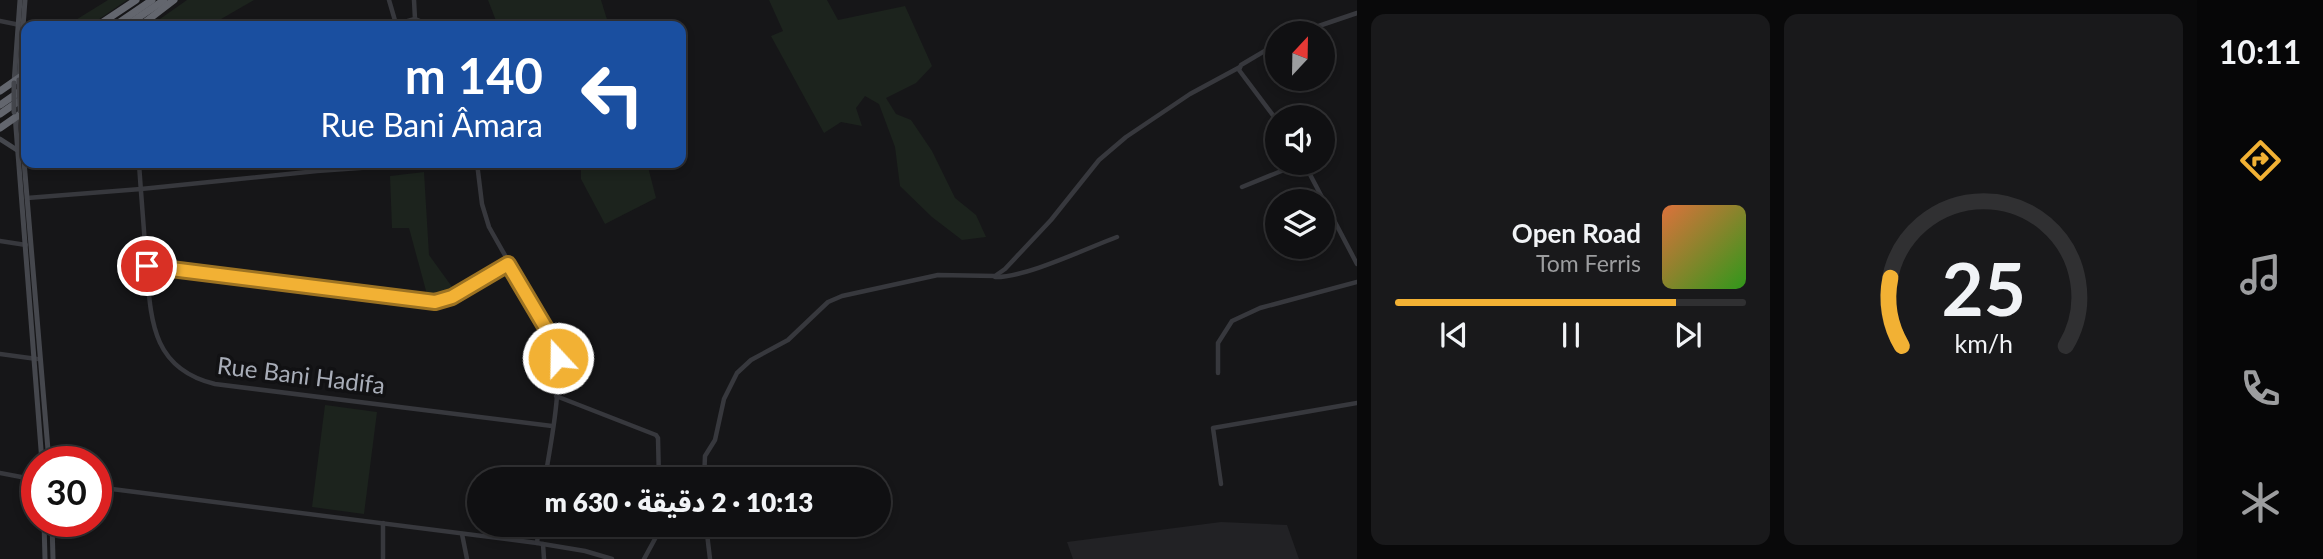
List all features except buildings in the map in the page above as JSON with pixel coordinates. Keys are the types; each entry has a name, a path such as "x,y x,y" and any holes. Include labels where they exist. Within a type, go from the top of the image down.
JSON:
{"highway":[{"path":"104,21 136,0"},
{"path":"121,21 152,0"},
{"path":"133,21 163,0"},
{"path":"146,21 174,0"},
{"path":"0,91 19,79"},
{"path":"0,105 21,90"},
{"path":"0,114 21,99"},
{"path":"0,128 19,113"}],"street":[{"path":"21,156 20,25 24,0"},
{"path":"24,0 24,21"},
{"path":"390,0 395,21"},
{"path":"414,0 415,19"},
{"path":"1333,21 1357,13"},
{"path":"0,21 20,25"},
{"path":"407,21 420,21"},
{"path":"995,276 1004,270 1051,220 1099,160 1126,137 1190,94 1265,51"},
{"path":"1240,67 1243,78 1265,106"},
{"path":"19,113 17,150 23,198"},
{"path":"0,139 17,150"},
{"path":"22,168 41,446"},
{"name":"Rue Bani Hadifa","path":"139,168 151,318 160,344 177,366 199,380 552,426"},
{"path":"23,198 349,168"},
{"path":"478,168 484,216 556,350 556,396 547,467"},
{"path":"1242,187 1272,175"},
{"path":"1309,175 1357,264"},
{"path":"705,467 705,456 715,440 724,399 737,373 751,360 788,340 828,303 852,293 938,275 1006,276 1047,264 1117,237"},
{"path":"0,241 27,245"},
{"path":"147,266 435,302 452,297 508,264"},
{"path":"1218,373 1218,343 1231,321 1260,308 1357,282"},
{"path":"0,354 36,359"},
{"path":"36,359 47,446"},
{"path":"556,396 656,435 659,467"},
{"path":"1221,484 1213,428 1357,403"},
{"path":"0,473 21,477"},
{"path":"112,489 540,544 585,551 612,559"},
{"path":"383,523 383,559"},
{"path":"462,534 467,559"},
{"path":"44,537 45,559"},
{"path":"52,537 52,559"},
{"path":"540,537 544,559"},
{"path":"644,559 656,537"},
{"path":"707,537 710,559"}],"shaded area":[{"path":"108,0 127,0 96,21 74,21"},
{"path":"187,0 254,0 218,21 157,21"},
{"path":"488,0 601,0 607,21 496,21"},
{"path":"769,0 827,0 838,20 905,6 932,66 916,83 886,98 896,114 911,120 932,151 955,198 976,215 986,237 962,240 932,217 900,186 895,147 879,104 865,96 856,108 862,126 841,122 824,133 771,36 783,31"},
{"path":"581,168 648,168 656,198 605,224 581,179"},
{"path":"424,172 429,255 455,291 428,298 409,228 392,228 390,176"},
{"path":"325,405 377,412 364,514 312,507"},
{"path":"1221,522 1287,525 1299,559 1073,559 1067,542"}],"route":[{"path":"147,266 435,302 452,297 508,264 550,335 558,358"}]}
